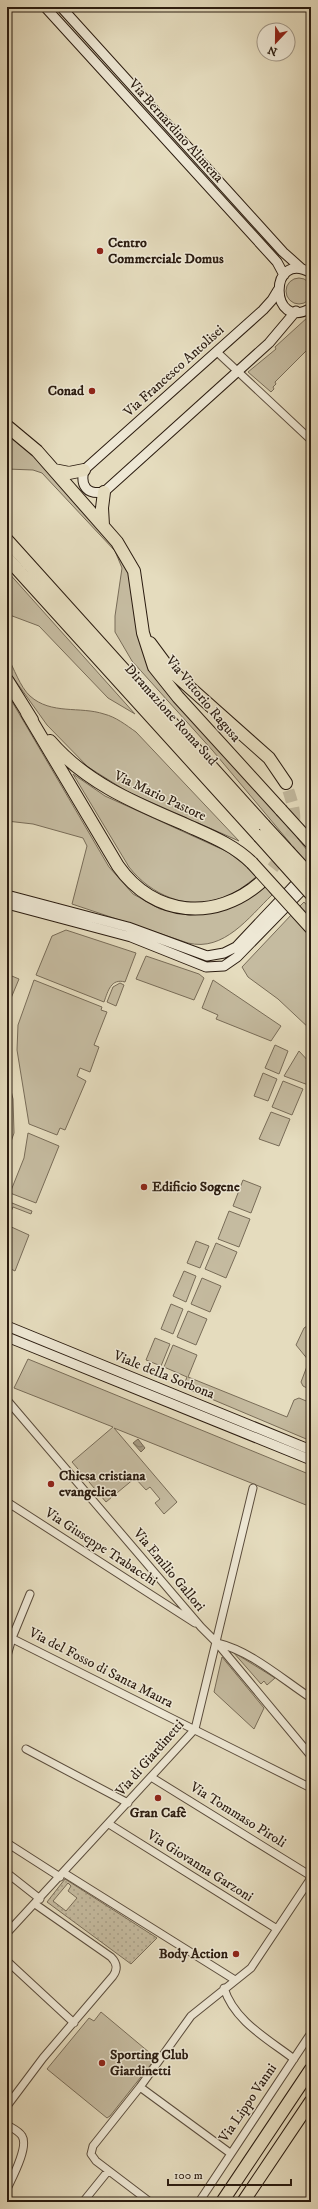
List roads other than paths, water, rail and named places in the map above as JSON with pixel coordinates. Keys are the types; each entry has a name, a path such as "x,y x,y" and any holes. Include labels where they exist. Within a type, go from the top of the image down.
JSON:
{"highway":[{"name":"Via Vittorio Ragusa","path":"7,426 32,446 103,525 126,555 134,571 143,633 150,659 162,678 311,842"},
{"path":"54,470 69,473 84,470"},
{"path":"103,525 102,508 104,492"},
{"name":"Diramazione Roma Sud","path":"7,540 261,830 311,894"},
{"name":"Diramazione Roma Sud","path":"7,558 261,830 311,876"},
{"path":"143,633 170,670 269,758 286,784"},
{"name":"Via Mario Pastore","path":"7,680 27,713 62,754 91,778 134,803 226,843 252,863 311,928"},
{"path":"27,713 118,866 144,893 159,901 180,908 208,908 240,898 261,882"},
{"path":"222,2202 311,2069"},
{"path":"243,2202 311,2102"}],"street":[{"name":"Via Bernardino Alimena","path":"45,7 277,262 284,275"},
{"name":"Via Bernardino Alimena","path":"61,7 283,252 302,270"},
{"path":"284,275 291,271 302,270 311,273"},
{"name":"Via Francesco Antolisei","path":"84,470 271,302 284,275"},
{"path":"278,290 283,304 296,311 310,309"},
{"path":"84,470 83,482 85,489 91,493 104,492 272,339 296,311"},
{"path":"217,352 311,440"},
{"path":"7,895 121,925 197,953 213,956 227,952 236,947 311,868"},
{"path":"7,904 131,937 202,966 216,967 228,964 237,957 311,881"},
{"name":"Viale della Sorbona","path":"7,1326 311,1450"},
{"name":"Viale della Sorbona","path":"7,1337 311,1460"},
{"name":"Via Emilio Gallori","path":"7,1400 201,1627 217,1643 311,1756"},
{"name":"Via di Giardinetti","path":"7,1933 109,1824 194,1729 217,1643 253,1488"},
{"name":"Via Giuseppe Trabacchi","path":"7,1502 201,1627"},
{"path":"7,1656 9,1637 30,1594"},
{"name":"Via del Fosso di Santa Maura","path":"9,1637 311,1788"},
{"path":"217,1643 229,1646 250,1657 311,1698"},
{"path":"26,1749 128,1803"},
{"name":"Via Tommaso Piroli","path":"151,1777 311,1877"},
{"name":"Via Giovanna Garzoni","path":"109,1824 277,1929"},
{"path":"7,1843 235,1980"},
{"path":"7,1873 37,1901 111,1957 116,1966 113,1976 40,2062 7,2106"},
{"path":"150,2202 93,2158 92,2148 140,2087 191,2016 224,1988 251,1968 311,1877"},
{"path":"7,1961 74,2023"},
{"name":"Via Lippo Vanni","path":"224,1988 228,2000 237,2014 294,2060"},
{"name":"Via Lippo Vanni","path":"199,2202 226,2162 230,2153 311,2033"},
{"path":"140,2087 230,2153"},
{"path":"7,2125 21,2134 24,2142 21,2156 7,2189"},
{"path":"83,2202 108,2171"}],"water":[{"path":"138,1439 145,1448 141,1452 133,1443"}],"tunnel":[{"path":"261,882 285,850 292,832 294,813 286,783"}],"place":[{"name":"Centro Commerciale Domus","path":"100,251"},
{"name":"Conad","path":"92,391"},
{"name":"Edificio Sogene","path":"144,1187"},
{"name":"Chiesa cristiana evangelica","path":"51,1484"},
{"name":"Gran Cafè","path":"158,1798"},
{"name":"Body Action","path":"236,1954"},
{"name":"Sporting Club Giardinetti","path":"102,2063"}]}
